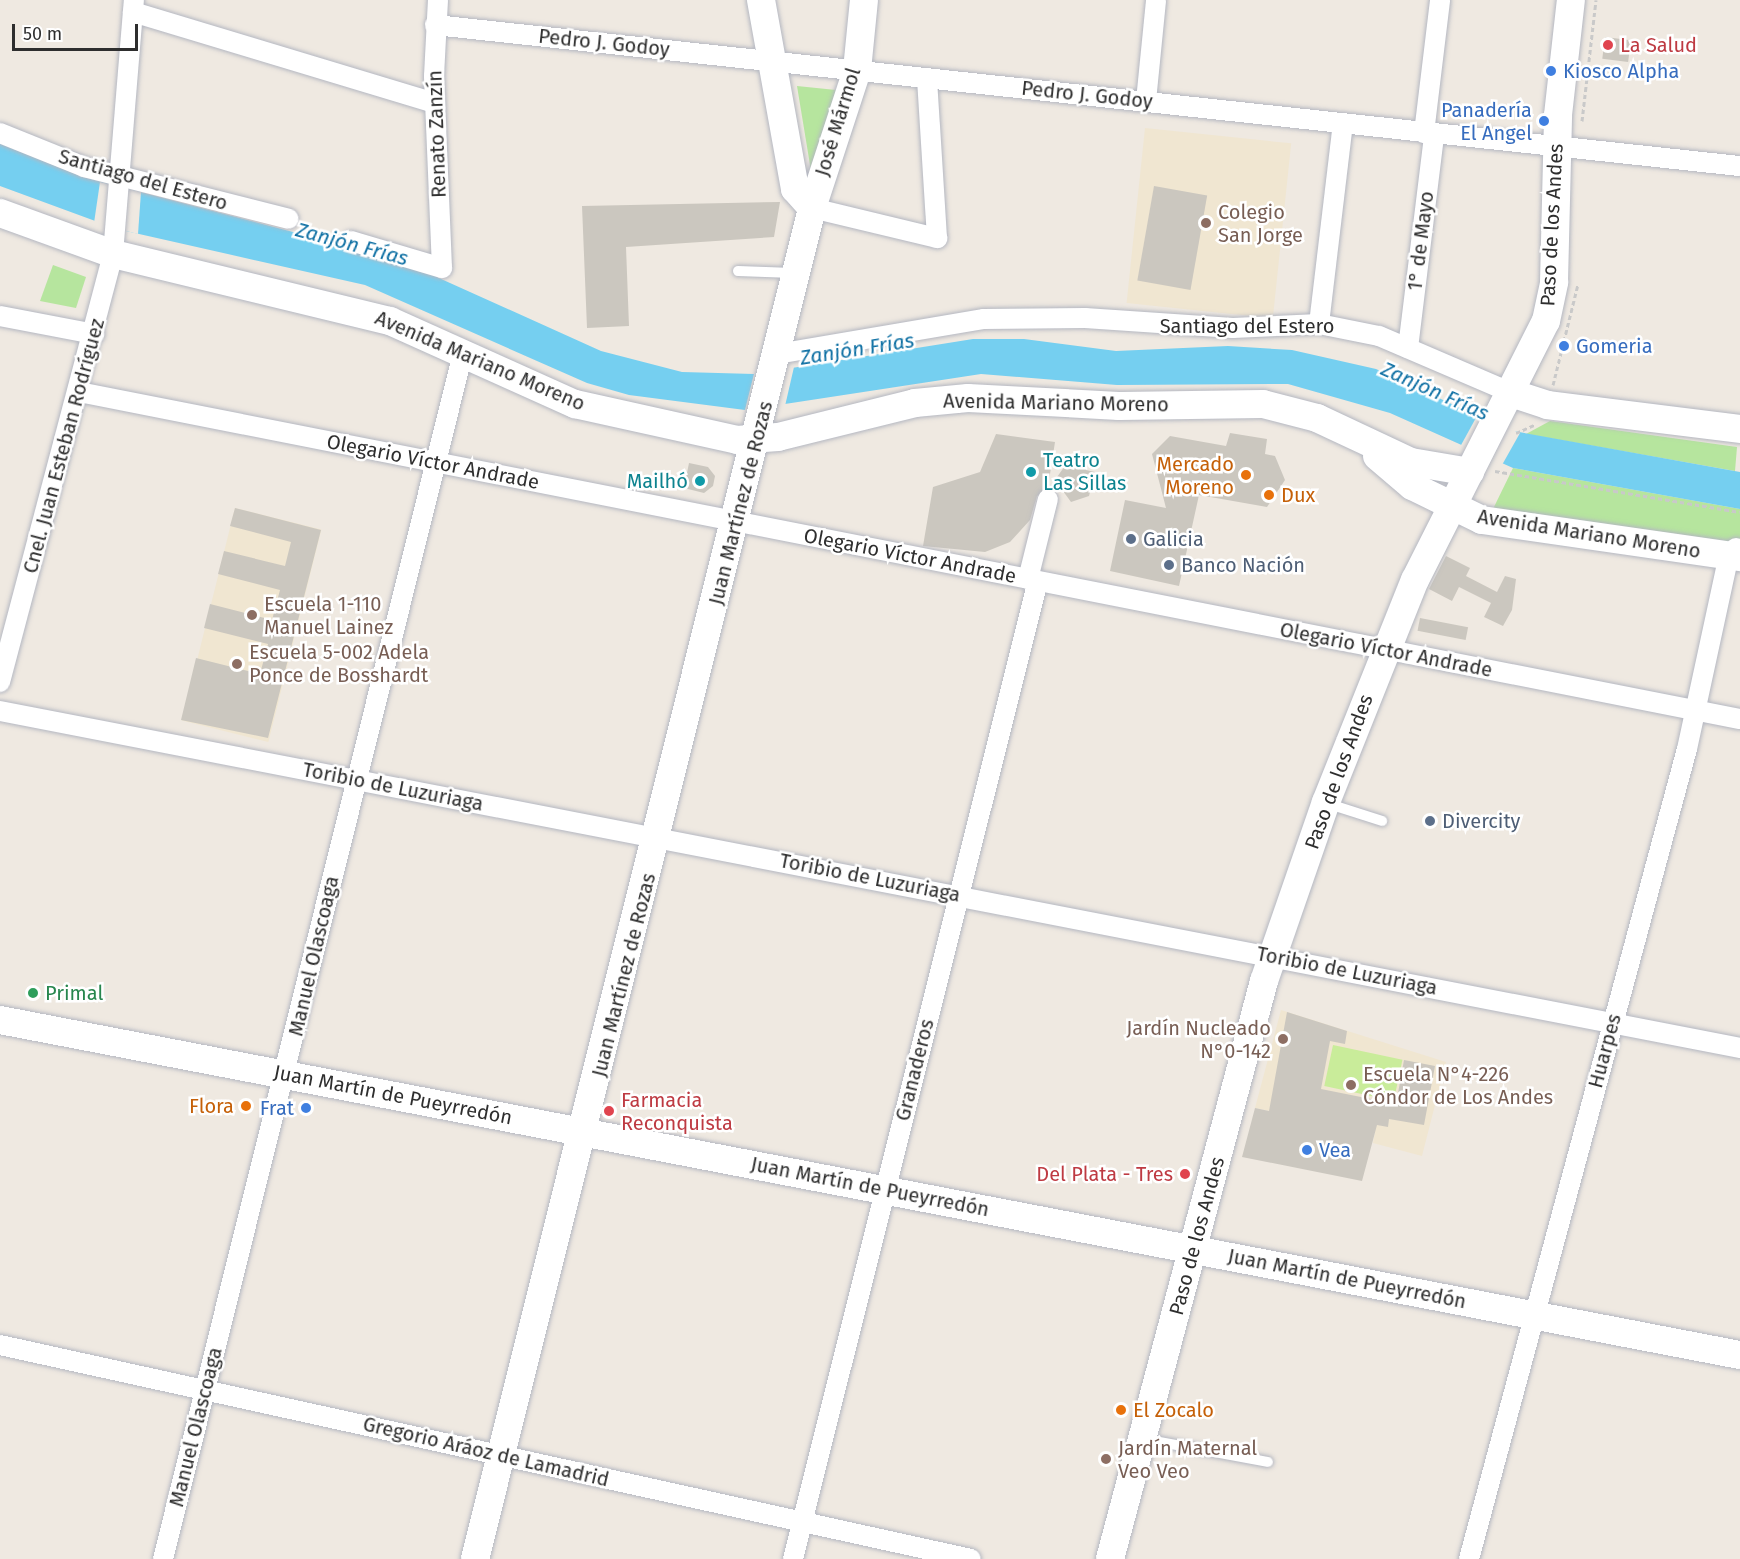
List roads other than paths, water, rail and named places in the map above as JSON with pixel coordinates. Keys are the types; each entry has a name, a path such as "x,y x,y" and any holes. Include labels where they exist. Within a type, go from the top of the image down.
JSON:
{"street":[{"name":"Renato Zanzín","path":"351,241 442,268 435,104 435,25 438,0"},
{"path":"761,0 795,189 812,208 937,238 927,78"},
{"name":"José Mármol","path":"796,273 812,208 857,70 864,0"},
{"path":"1146,101 1156,0"},
{"name":"1° de Mayo","path":"1408,348 1440,0"},
{"name":"Paso de los Andes","path":"1110,1559 1272,957 1326,802 1385,649 1428,552 1450,508 1481,466 1496,426 1514,394 1551,306 1556,147 1571,0"},
{"path":"133,6 435,104"},
{"name":"Cnel. Juan Esteban Rodríguez","path":"0,682 5,646 79,392 115,242 122,183 133,6"},
{"name":"Pedro J. Godoy","path":"435,25 1740,166"},
{"path":"1319,324 1343,124"},
{"name":"Santiago del Estero","path":"0,133 122,183 289,219"},
{"name":"Avenida Mariano Moreno","path":"0,213 115,242 364,313 463,352 584,406 754,440 878,410 968,398 1119,406 1263,404 1303,412 1411,462 1481,466"},
{"name":"Juan Martínez de Rozas","path":"476,1559 658,838 796,273"},
{"path":"0,315 94,333"},
{"name":"Santiago del Estero","path":"771,381 984,319 1085,318 1223,328 1319,324 1350,328 1408,348 1514,394 1547,405 1740,429"},
{"name":"Manuel Olascoaga","path":"163,1559 286,1074 355,779 437,463 463,352"},
{"name":"Olegario Víctor Andrade","path":"79,392 1740,719"},
{"name":"Avenida Mariano Moreno","path":"1355,438 1412,486 1450,508 1488,521 1736,552"},
{"path":"1412,486 1426,513 1428,552"},
{"name":"Granaderos","path":"793,1559 959,896 1033,580 1048,499"},
{"name":"Huarpes","path":"1468,1559 1696,710 1736,552"},
{"name":"Toribio de Luzuriaga","path":"0,711 1740,1048"},
{"name":"Juan Martín de Pueyrredón","path":"0,1020 1740,1355"},
{"name":"Gregorio Aráoz de Lamadrid","path":"0,1345 501,1455 801,1524 972,1559"}],"lane":[{"path":"738,271 796,273"},
{"path":"1326,802 1382,821"},
{"path":"1142,1439 1268,1462"}],"water":[{"path":"0,143 83,177 354,248 430,274 601,351 682,372 754,374 973,339 1024,339 1116,351 1228,346 1292,350 1376,369 1508,430 1740,472 1740,509 1513,468 1390,413 1288,384 1117,385 981,374 745,410 629,395 587,383 365,285 117,229 0,186"}],"place":[{"name":"La Salud","path":"1608,45"},
{"name":"Kiosco Alpha","path":"1551,71"},
{"name":"Panadería El Angel","path":"1544,121"},
{"name":"Colegio San Jorge","path":"1206,223"},
{"name":"Gomeria","path":"1564,346"},
{"name":"Teatro Las Sillas","path":"1031,472"},
{"name":"Mercado Moreno","path":"1246,475"},
{"name":"Mailhó","path":"700,481"},
{"name":"Dux","path":"1269,495"},
{"name":"Galicia","path":"1131,539"},
{"name":"Banco Nación","path":"1169,565"},
{"name":"Escuela 1-110 Manuel Lainez","path":"252,615"},
{"name":"Escuela 5-002 Adela Ponce de Bosshardt","path":"237,664"},
{"name":"Divercity","path":"1430,821"},
{"name":"Primal","path":"33,993"},
{"name":"Jardín Nucleado N°0-142","path":"1283,1039"},
{"name":"Escuela N°4-226 Cóndor de Los Andes","path":"1351,1085"},
{"name":"Flora","path":"246,1106"},
{"name":"Frat","path":"306,1108"},
{"name":"Farmacia Reconquista","path":"609,1111"},
{"name":"Vea","path":"1307,1150"},
{"name":"Del Plata - Tres","path":"1185,1174"},
{"name":"El Zocalo","path":"1121,1410"},
{"name":"Jardín Maternal Veo Veo","path":"1106,1459"}],"water label":[{"name":"Zanjón Frías","path":"352,244"},
{"name":"Zanjón Frías","path":"857,349"},
{"name":"Zanjón Frías","path":"1435,391"}]}
